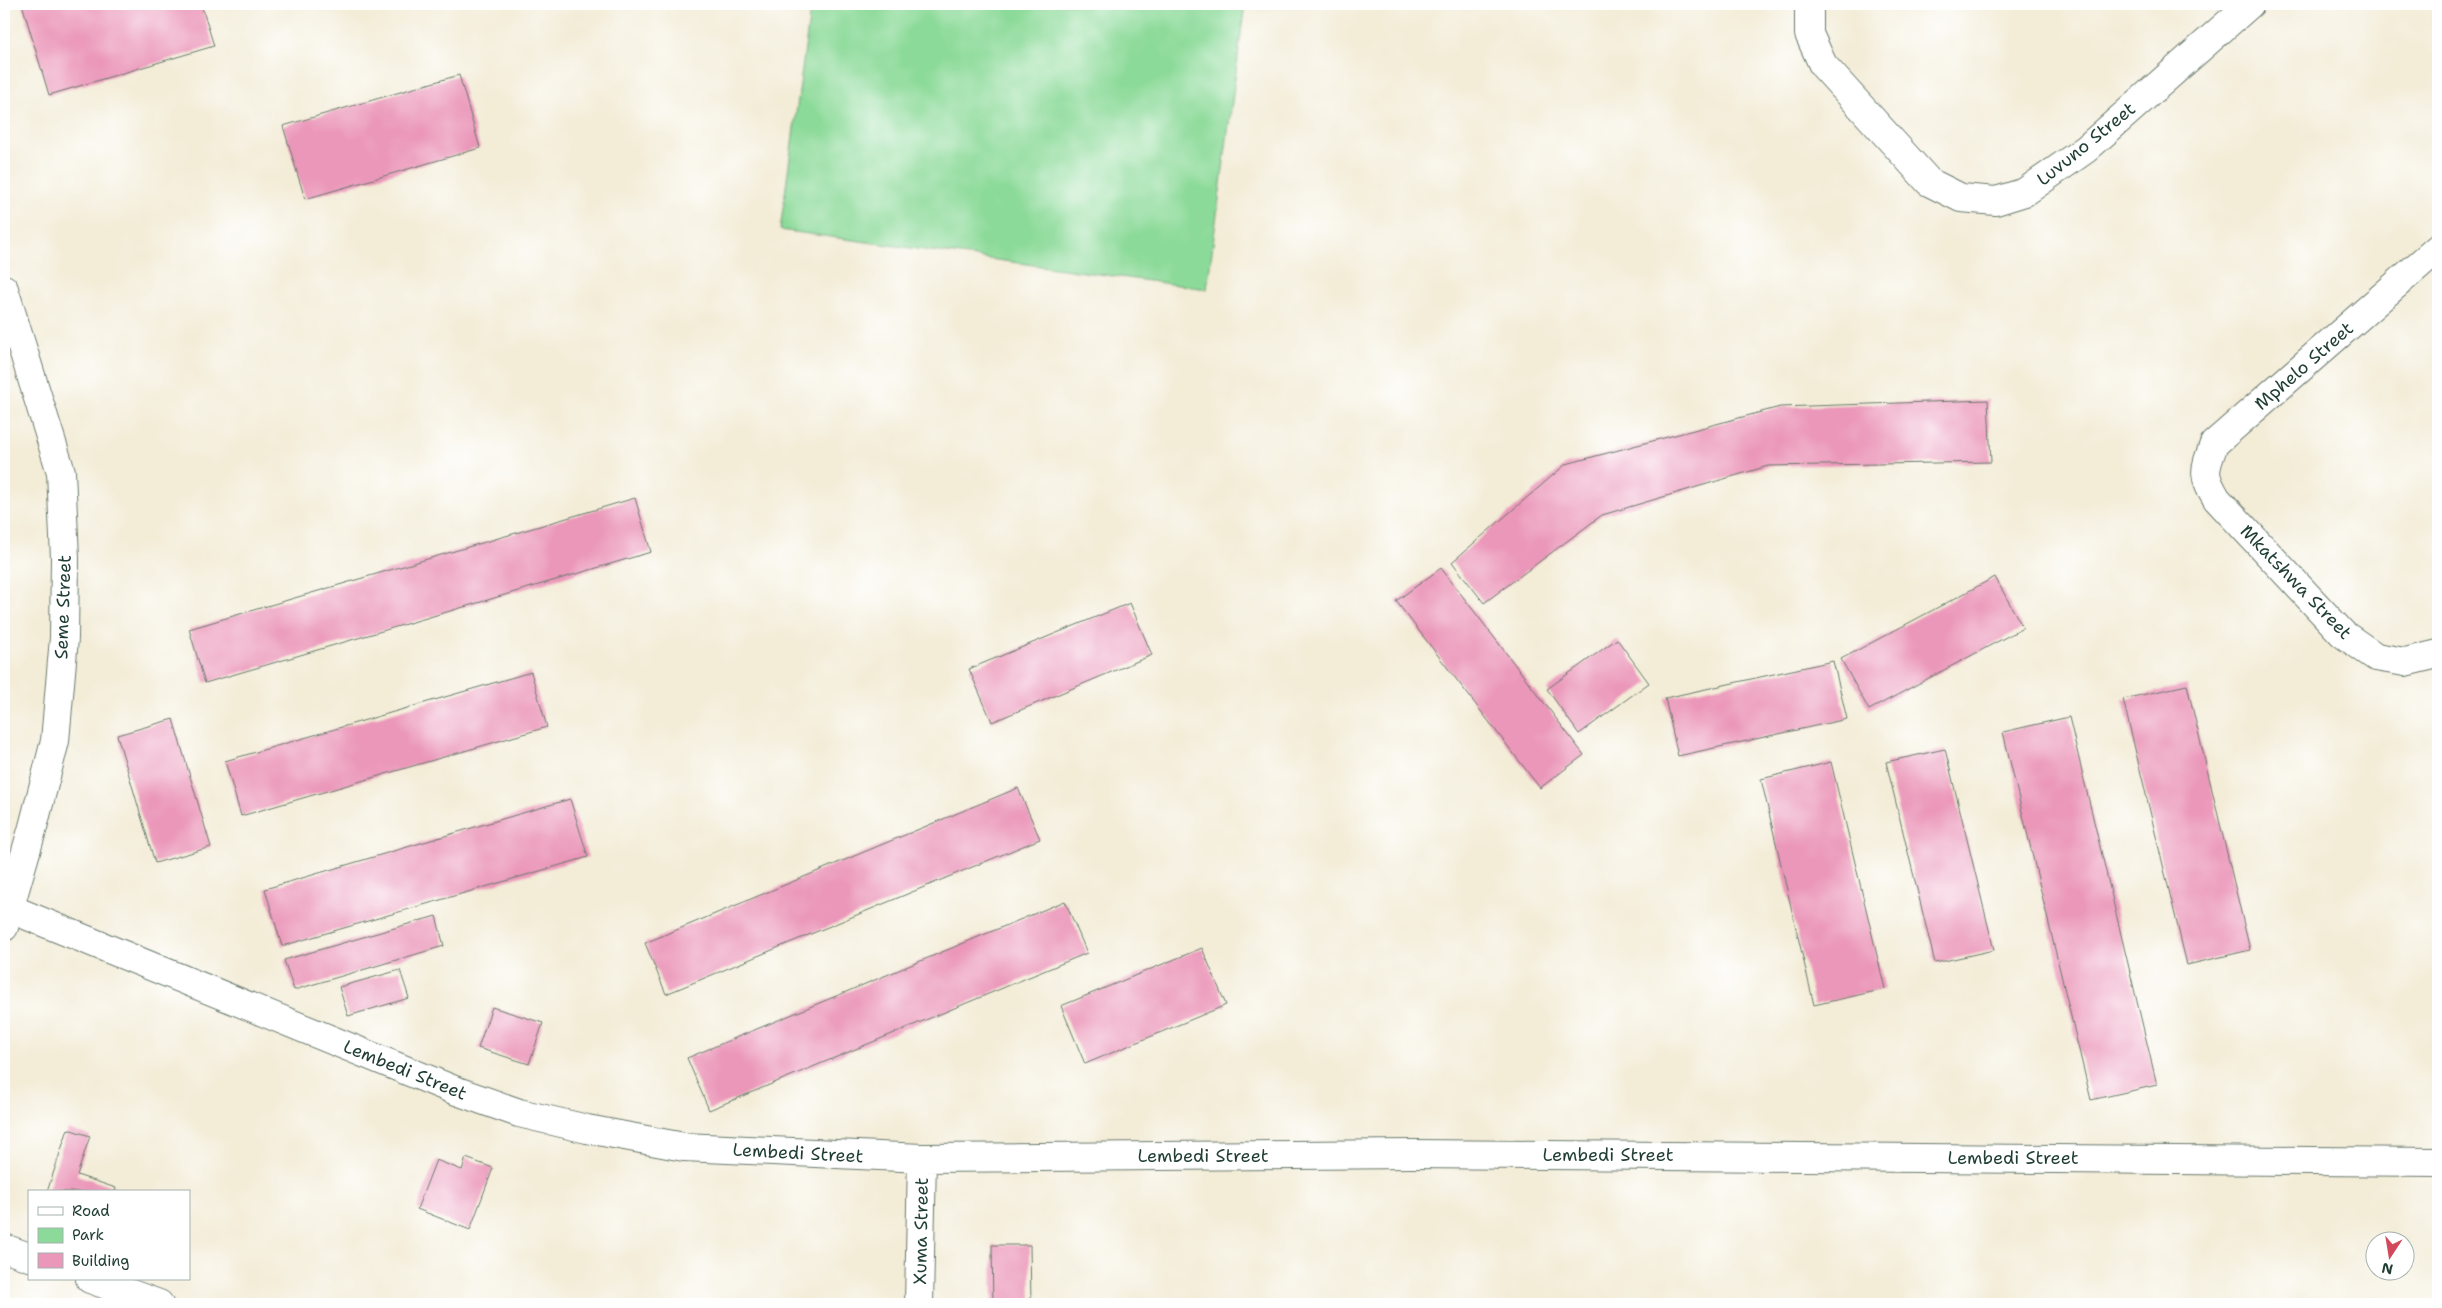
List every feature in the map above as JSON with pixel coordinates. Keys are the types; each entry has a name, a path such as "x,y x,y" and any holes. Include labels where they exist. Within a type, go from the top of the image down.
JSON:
{"street":[{"name":"Luvuno Street","path":"1809,4 1809,34 1823,65 1929,182 1961,198 1996,201 2025,192 2086,149 2250,4"},
{"name":"Mphelo Street","path":"2217,500 2205,480 2206,465 2214,444 2438,248"},
{"name":"Seme Street","path":"4,289 61,472 65,558 64,638 55,741 7,918"},
{"name":"Mkatshwa Street","path":"2217,500 2343,634 2376,657 2405,662 2438,654"},
{"name":"Lembedi Street","path":"7,918 454,1090 519,1112 587,1130 684,1147 922,1158 1422,1154 2438,1162"},
{"name":"Xuma Street","path":"919,1304 922,1158"},
{"path":"4,1248 28,1257"},
{"path":"93,1280 159,1304"}],"green space":[{"path":"811,4 1245,4 1207,289 780,230"}],"building":[{"path":"22,4 201,4 214,46 49,95"},
{"path":"459,75 480,148 305,199 283,126"},
{"path":"1988,400 1991,462 1768,466 1602,515 1484,603 1452,562 1566,464 1780,407"},
{"path":"635,498 651,552 205,683 189,629"},
{"path":"1441,568 1584,755 1540,788 1396,601"},
{"path":"1995,577 2023,628 1869,710 1841,659"},
{"path":"1130,603 1152,655 992,722 969,669"},
{"path":"1617,639 1649,683 1579,734 1547,689"},
{"path":"1833,661 1847,719 1678,756 1665,698"},
{"path":"531,672 547,727 241,816 225,761"},
{"path":"2187,685 2250,950 2187,965 2123,699"},
{"path":"2069,717 2157,1085 2091,1100 2003,732"},
{"path":"173,719 211,847 155,863 117,735"},
{"path":"1945,749 1994,950 1935,963 1886,762"},
{"path":"1831,762 1885,989 1814,1005 1761,779"},
{"path":"1018,788 1040,839 666,994 645,943"},
{"path":"570,799 588,857 282,946 265,889"},
{"path":"1065,901 1087,953 709,1110 687,1058"},
{"path":"436,916 444,946 294,990 284,960"},
{"path":"1202,948 1226,1005 1085,1064 1061,1006"},
{"path":"400,970 409,998 348,1016 339,987"},
{"path":"492,1007 543,1023 529,1064 478,1048"},
{"path":"68,1129 90,1136 77,1175 116,1188 116,1190 48,1190"},
{"path":"466,1158 493,1168 470,1230 417,1209 436,1160 462,1170"},
{"path":"992,1245 1030,1245 1031,1304 993,1304"}]}
